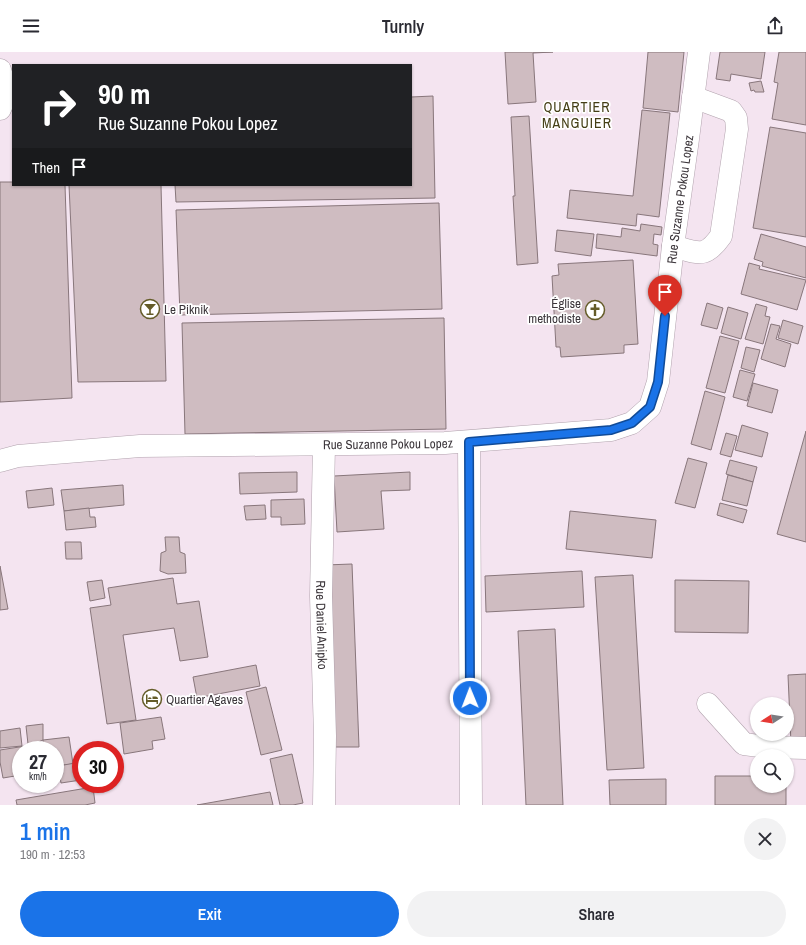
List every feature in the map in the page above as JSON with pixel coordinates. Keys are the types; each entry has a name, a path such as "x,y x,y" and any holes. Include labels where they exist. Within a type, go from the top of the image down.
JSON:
{"street":[{"name":"Rue Suzanne Pokou Lopez","path":"0,461 18,456 140,446 324,445 469,442 611,430 632,423 650,407 658,382 673,246 699,52"},
{"path":"0,70 3,78 3,103 0,109"},
{"path":"673,246 700,253 713,248 721,236 737,129 736,118 731,111 693,97"},
{"path":"469,442 471,805"},
{"name":"Rue Daniel Anipko","path":"324,445 321,596 325,736 324,805"},
{"path":"708,704 744,744 766,747 806,748"}],"building":[{"path":"505,52 553,52 533,53 536,102 508,104"},
{"path":"648,52 684,52 678,112 643,108"},
{"path":"720,52 765,52 761,79 731,74 730,81 716,79"},
{"path":"779,52 806,52 806,125 772,119 778,83 774,82"},
{"path":"761,81 764,92 755,92 754,90 751,91 749,83"},
{"path":"433,96 435,198 176,202 175,186 412,186 412,97"},
{"path":"642,110 670,113 659,217 637,214 636,226 567,218 570,190 633,196"},
{"path":"529,116 538,263 517,265 513,196 515,196 511,117"},
{"path":"770,127 806,133 806,237 753,228"},
{"path":"0,182 12,182 12,186 65,186 72,398 0,402"},
{"path":"69,186 161,186 166,381 78,382"},
{"path":"439,203 442,309 180,315 176,210"},
{"path":"641,224 662,227 661,235 654,234 653,244 658,245 657,256 596,248 597,234 621,237 622,228 640,231"},
{"path":"557,230 594,234 591,256 555,251"},
{"path":"761,234 806,247 806,278 762,266 763,262 754,259"},
{"name":"Église methodiste","path":"633,260 638,344 624,345 624,353 561,357 560,347 556,347 552,276 559,275 558,264"},
{"path":"749,263 760,266 759,269 806,280 797,310 741,294"},
{"path":"707,303 723,308 717,329 701,325"},
{"path":"756,304 767,307 765,316 770,317 763,344 745,339"},
{"path":"728,307 748,313 741,339 721,333"},
{"path":"444,318 446,429 185,434 182,323"},
{"path":"783,320 803,326 798,344 778,338"},
{"path":"771,324 780,326 776,339 791,344 785,367 761,359"},
{"path":"720,336 739,341 725,393 706,388"},
{"path":"746,347 760,350 754,372 741,368"},
{"path":"740,370 755,374 747,401 733,397"},
{"path":"753,383 778,390 772,413 747,406"},
{"path":"705,391 725,397 711,450 691,444"},
{"path":"742,425 768,433 762,457 735,450"},
{"path":"806,431 806,542 777,534"},
{"path":"726,433 737,436 731,457 720,454"},
{"path":"688,458 707,463 695,508 675,503"},
{"path":"730,460 757,467 753,482 726,474"},
{"path":"297,472 297,492 240,494 239,473"},
{"path":"410,472 410,490 381,491 384,529 337,532 334,476"},
{"path":"728,475 753,482 747,506 722,500"},
{"path":"123,485 124,505 64,511 61,490"},
{"path":"52,488 54,505 28,508 26,491"},
{"path":"304,499 305,524 281,525 281,517 271,517 271,500"},
{"path":"720,503 747,510 743,523 717,515"},
{"path":"265,505 266,519 246,520 244,506"},
{"path":"89,508 90,517 95,517 96,527 66,530 64,511"},
{"path":"570,511 656,520 652,558 566,549"},
{"path":"165,537 179,537 180,552 185,554 186,573 168,574 160,571 161,553 166,551"},
{"path":"65,542 81,542 82,559 66,559"},
{"path":"352,564 359,747 332,747 325,565"},
{"path":"0,566 8,609 0,610"},
{"path":"582,571 584,607 486,612 485,576"},
{"path":"633,575 644,768 607,770 595,577"},
{"path":"173,578 177,604 199,601 208,657 180,661 174,628 123,635 136,720 107,724 90,608 111,605 108,588"},
{"path":"102,580 105,598 90,601 87,582"},
{"path":"675,580 749,581 748,633 675,632"},
{"path":"555,629 563,805 526,805 518,631"},
{"path":"256,665 260,686 197,698 193,677"},
{"path":"806,674 806,743 791,744 791,741 794,741 794,697 789,697 788,675"},
{"path":"266,687 282,750 261,755 246,692"},
{"path":"161,717 165,739 152,741 153,749 124,754 124,741 122,741 120,723"},
{"path":"43,724 43,740 28,741 26,726"},
{"path":"20,728 21,741 12,741 12,747 0,748 0,731"},
{"path":"69,737 72,764 64,765 64,741 43,740"},
{"path":"12,748 12,776 3,778 0,762 0,750"},
{"path":"292,754 303,803 280,805 270,759"},
{"path":"72,764 72,781 64,783 64,765"},
{"path":"715,776 750,776 750,793 786,793 786,805 715,805"},
{"path":"666,779 666,805 610,805 609,780"},
{"path":"72,791 72,793 94,793 95,803 85,805 17,805 16,800"},
{"path":"270,792 273,805 197,805"}],"place":[{"name":"Le Piknik","path":"150,309"},
{"name":"Église methodiste","path":"595,310"},
{"name":"Quartier Agaves","path":"152,699"}],"district":[{"name":"QUARTIER MANGUIER","path":"577,116"}],"route":[{"path":"470,698 469,442 611,430 632,423 650,407 658,382 665,316"}]}
